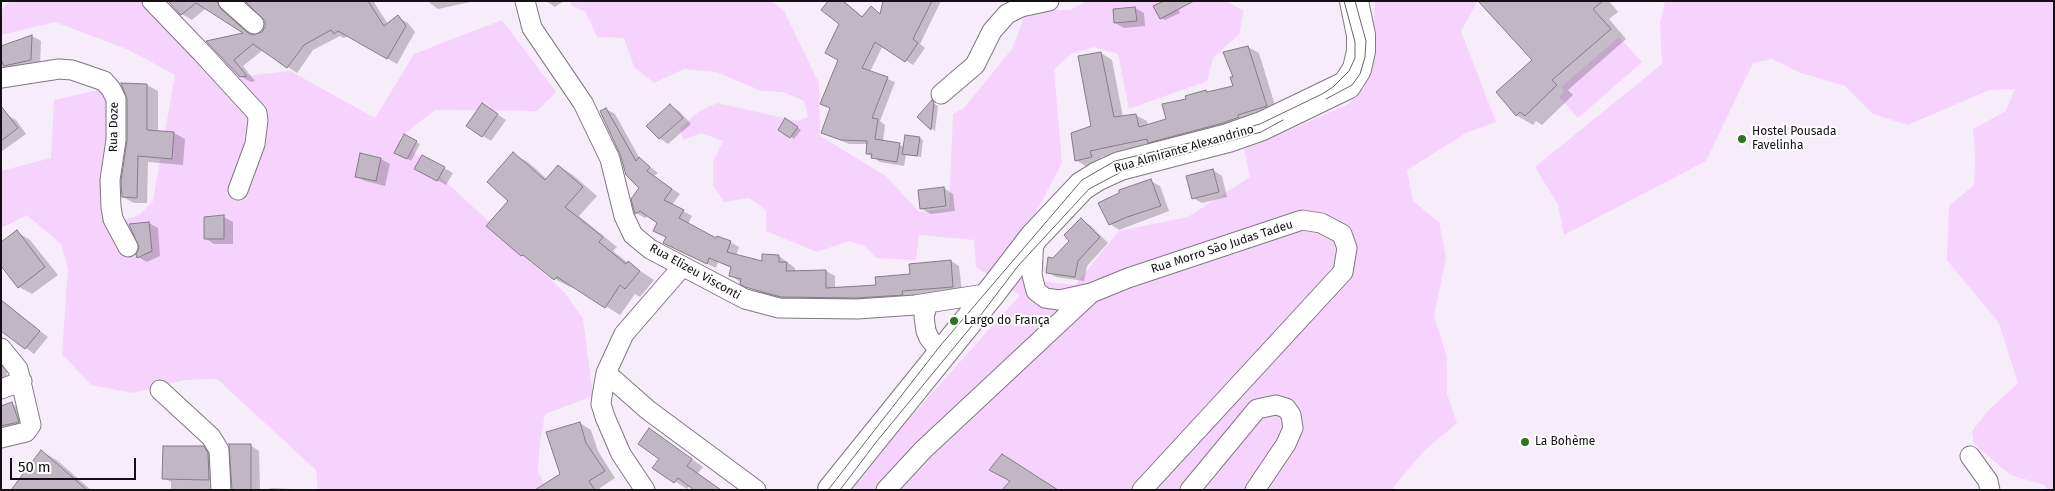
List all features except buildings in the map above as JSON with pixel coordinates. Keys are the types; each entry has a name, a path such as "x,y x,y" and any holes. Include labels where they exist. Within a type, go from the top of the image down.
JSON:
{"street":[{"path":"152,1 202,52 257,113 255,144 238,190"},
{"path":"228,1 254,24"},
{"name":"Rua Elizeu Visconti","path":"525,1 532,28 583,103 610,159 624,216 633,235 650,249 745,299 779,308 857,309 928,303 991,293"},
{"path":"941,94 975,65 992,32 1007,14 1021,7 1049,1"},
{"name":"Rua Almirante Alexandrino","path":"832,490 1034,237 1082,186 1120,166 1228,138 1262,126 1347,85 1357,69 1361,51 1361,35 1354,1"},
{"name":"Rua Doze","path":"1,78 60,69 72,70 104,82 112,89 116,100 116,140 110,180 112,219 128,247"},
{"name":"Rua Morro São Judas Tadeu","path":"1034,237 1032,275 1036,291 1045,298 1059,300 1091,293 1128,278 1302,220 1321,223 1342,234 1347,248 1343,272 1142,490"},
{"path":"644,490 621,454 605,417 601,404 606,373 624,334 682,267"},
{"path":"886,490 923,450 1091,293"},
{"path":"928,303 924,317 926,331 941,353"},
{"path":"1,348 18,368 31,425 26,432 1,438"},
{"path":"606,373 648,410 756,490"},
{"path":"1,389 22,381"},
{"path":"160,390 211,437 219,450 221,490"},
{"path":"1190,490 1257,409 1276,404 1286,408 1291,416 1293,428 1286,444 1255,490"},
{"path":"1970,456 1988,481 1990,490"}],"shaded area":[{"path":"10,1 167,1 205,46 246,76 290,71 375,118 414,54 502,20 556,92 537,111 435,110 399,138 565,293 583,319 593,396 545,414 540,442 538,471 547,490 318,490 316,470 217,379 184,380 133,393 91,385 62,354 68,269 61,244 27,215 1,228 1,171 51,158 54,100 108,88 119,127 118,222 139,215 153,201 175,75 129,50 55,22 1,35 1,10"},
{"path":"571,1 772,1 784,11 819,83 820,136 886,176 919,212 949,208 953,114 964,108 1012,49 1027,10 1070,10 1087,1 1226,1 1244,11 1239,34 1213,58 1207,81 1129,109 1118,54 1094,47 1071,54 1054,70 1062,163 1036,212 1045,270 1033,281 1075,285 1119,231 1188,217 1250,177 1244,149 1347,105 1364,89 1371,67 1375,1 1478,1 1461,31 1496,122 1466,133 1407,170 1413,201 1439,222 1446,258 1434,316 1447,357 1447,394 1457,423 1425,450 1394,486 1394,490 849,490 854,480 1020,295 976,267 974,240 919,235 916,260 876,258 865,246 849,241 817,252 766,231 766,210 749,198 724,202 713,185 713,162 723,141 701,133 683,140 680,128 698,112 717,103 797,121 808,117 804,101 783,92 762,91 716,72 684,69 654,83 634,67 624,38 597,37 586,12 571,5"},
{"path":"1665,1 2054,1 2054,490 2046,490 2045,485 2010,475 1974,444 1972,431 1988,411 2018,383 1999,323 1947,260 1949,206 1974,185 1975,154 1973,129 2006,111 2015,89 1989,90 1908,125 1873,114 1845,86 1801,73 1772,59 1753,63 1706,161 1564,235 1558,205 1535,167 1662,64 1660,24"},
{"path":"1619,37 1642,62 1578,118 1559,97 1564,92 1561,87"}],"tram line":[{"path":"828,490 940,346 1082,180 1115,161 1260,124 1333,87 1349,71 1355,58 1355,42 1344,1"},
{"path":"1326,99 1352,85 1360,74 1365,57 1366,41 1355,1"},
{"path":"840,490 877,441 980,316 1018,266 1089,189 1121,172 1261,132 1283,120"}],"place":[{"name":"Hostel Pousada Favelinha","path":"1742,139"},
{"name":"Largo do França","path":"954,321"},
{"name":"La Bohème","path":"1525,442"}]}
